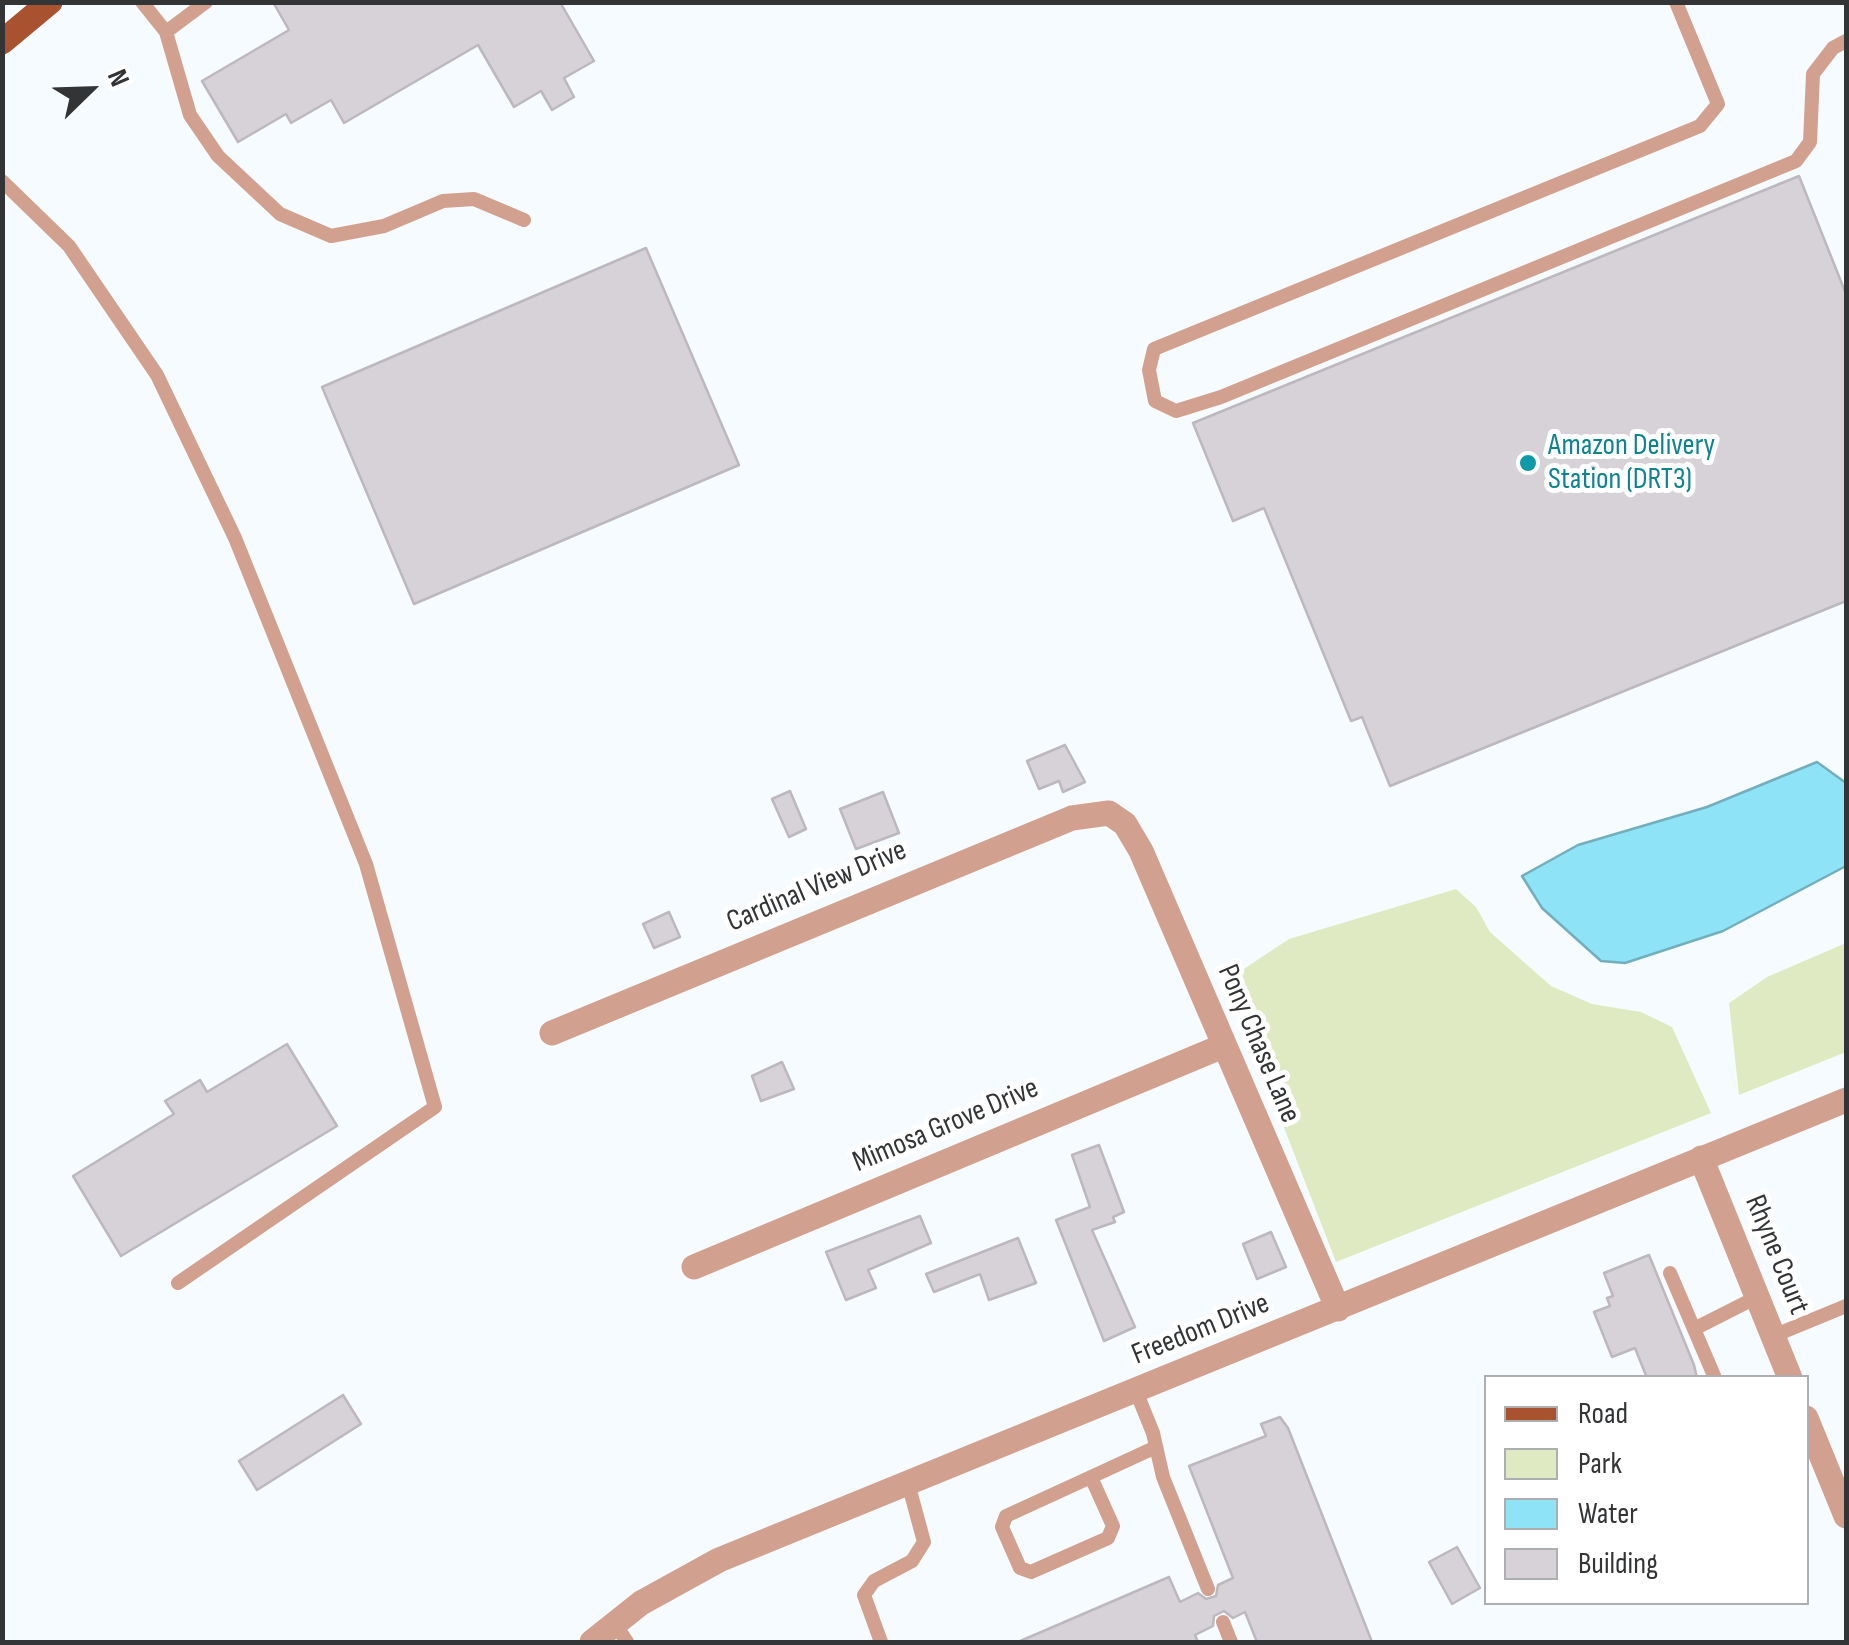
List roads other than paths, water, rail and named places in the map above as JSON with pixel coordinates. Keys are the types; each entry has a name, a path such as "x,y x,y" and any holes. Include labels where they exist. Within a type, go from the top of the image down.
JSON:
{"main road":[{"path":"2,42 50,2"}],"street":[{"name":"Cardinal View Drive","path":"552,1034 1072,818 1109,813"},
{"name":"Pony Chase Lane","path":"1109,813 1125,824 1141,850 1338,1309"},
{"name":"Mimosa Grove Drive","path":"694,1266 1222,1046"},
{"name":"Freedom Drive","path":"592,1642 621,1633 641,1604 719,1560 1846,1100"},
{"name":"Rhyne Court","path":"1701,1158 1789,1375"},
{"path":"1809,1425 1846,1516"}],"lane":[{"path":"142,2 166,32 190,115 218,156 280,214 331,236 384,226 444,201 474,198 524,220"},
{"path":"166,32 206,2"},
{"path":"1676,2 1718,104 1700,126 1154,348 1148,370 1156,401 1176,410 1221,397 1796,161 1810,142 1813,74 1834,48 1846,41"},
{"path":"2,181 68,246 158,375 235,538 366,864 435,1107 178,1284"},
{"path":"1670,1272 1713,1375"},
{"path":"1694,1329 1758,1297"},
{"path":"1774,1336 1846,1306"},
{"path":"1136,1391 1163,1477 1208,1589"},
{"path":"1091,1477 1113,1526 1108,1538 1032,1572 1020,1568 1002,1527 1006,1516 1091,1477 1156,1448"},
{"path":"881,1642 864,1595 874,1580 912,1562 924,1542 908,1483"},
{"path":"1223,1622 1230,1642"}],"water":[{"path":"1817,762 1846,783 1846,866 1723,931 1625,963 1601,961 1542,908 1522,876 1578,845 1707,807"}],"place":[{"name":"Amazon Delivery Station (DRT3)","path":"1528,463"}]}
